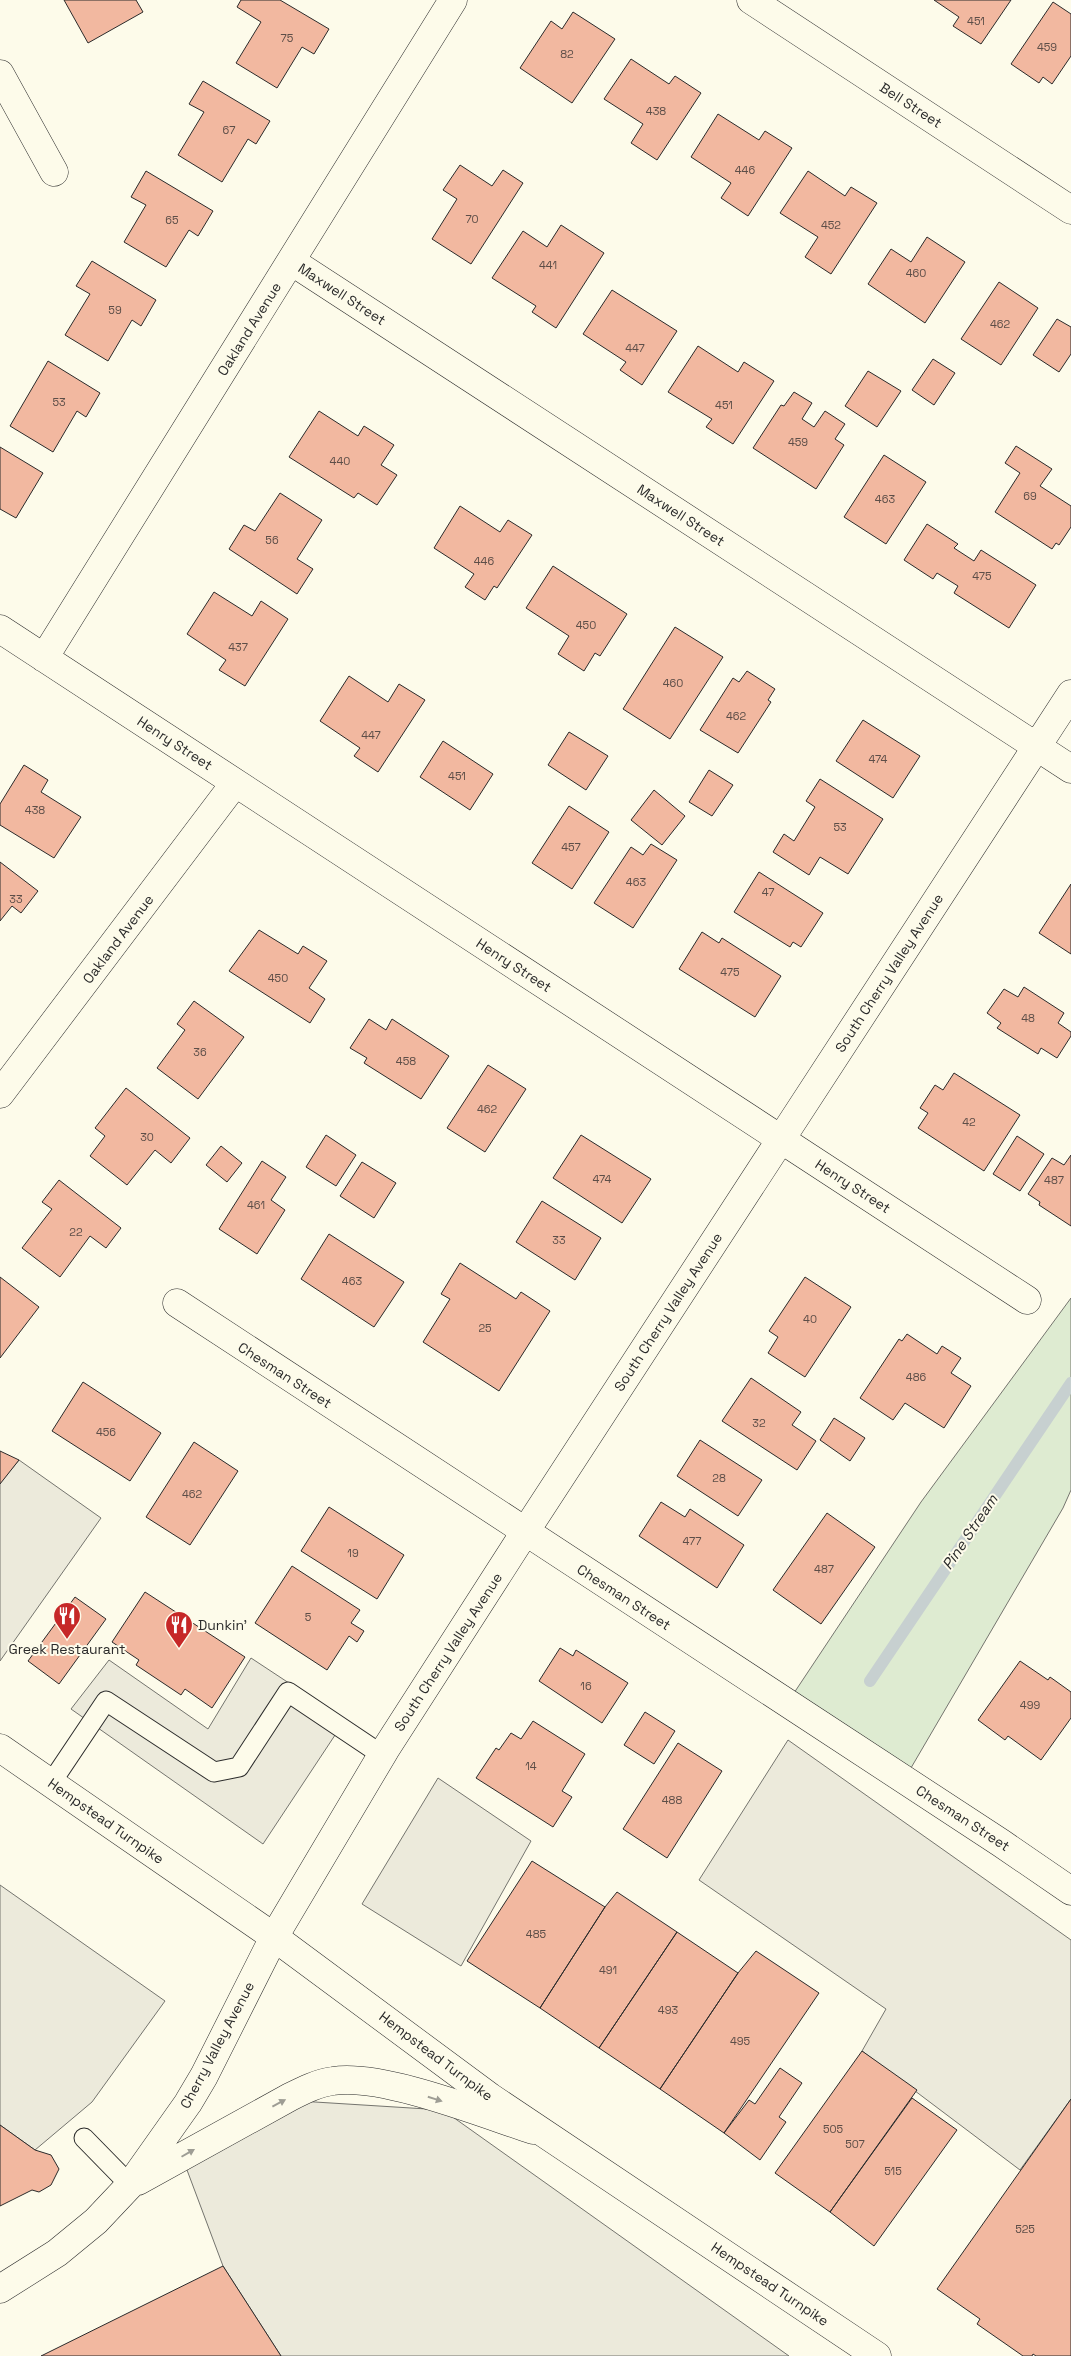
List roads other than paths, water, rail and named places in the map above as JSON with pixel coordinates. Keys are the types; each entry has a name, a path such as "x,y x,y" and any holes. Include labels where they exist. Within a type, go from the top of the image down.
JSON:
{"street":[{"name":"Oakland Avenue","path":"44,658 453,0"},
{"name":"Bell Street","path":"751,0 1071,210"},
{"path":"0,74 54,172"},
{"name":"Maxwell Street","path":"291,261 1071,769"},
{"name":"Henry Street","path":"0,629 1028,1300"},
{"name":"South Cherry Valley Avenue","path":"274,1937 382,1755 780,1139 1071,694"},
{"name":"Oakland Avenue","path":"0,1094 236,783"},
{"name":"Chesman Street","path":"177,1303 1001,1842 1071,1892"},
{"name":"Hempstead Turnpike","path":"0,1748 274,1937 490,2097 877,2356"},
{"name":"Cherry Valley Avenue","path":"0,2289 57,2253 96,2221 130,2185 188,2103 204,2076 274,1937"},
{"path":"130,2185 290,2097 313,2086 334,2080 356,2081 413,2092 544,2133"}],"lane":[{"path":"51,1783 106,1701 214,1772 239,1766 288,1692 382,1755"},
{"path":"84,2138 130,2185"}],"waterway":[{"name":"Pine Stream","path":"870,1681 1071,1383"}],"place":[{"name":"Greek Restaurant","path":"67,1640"},
{"name":"Dunkin'","path":"179,1649"}]}
